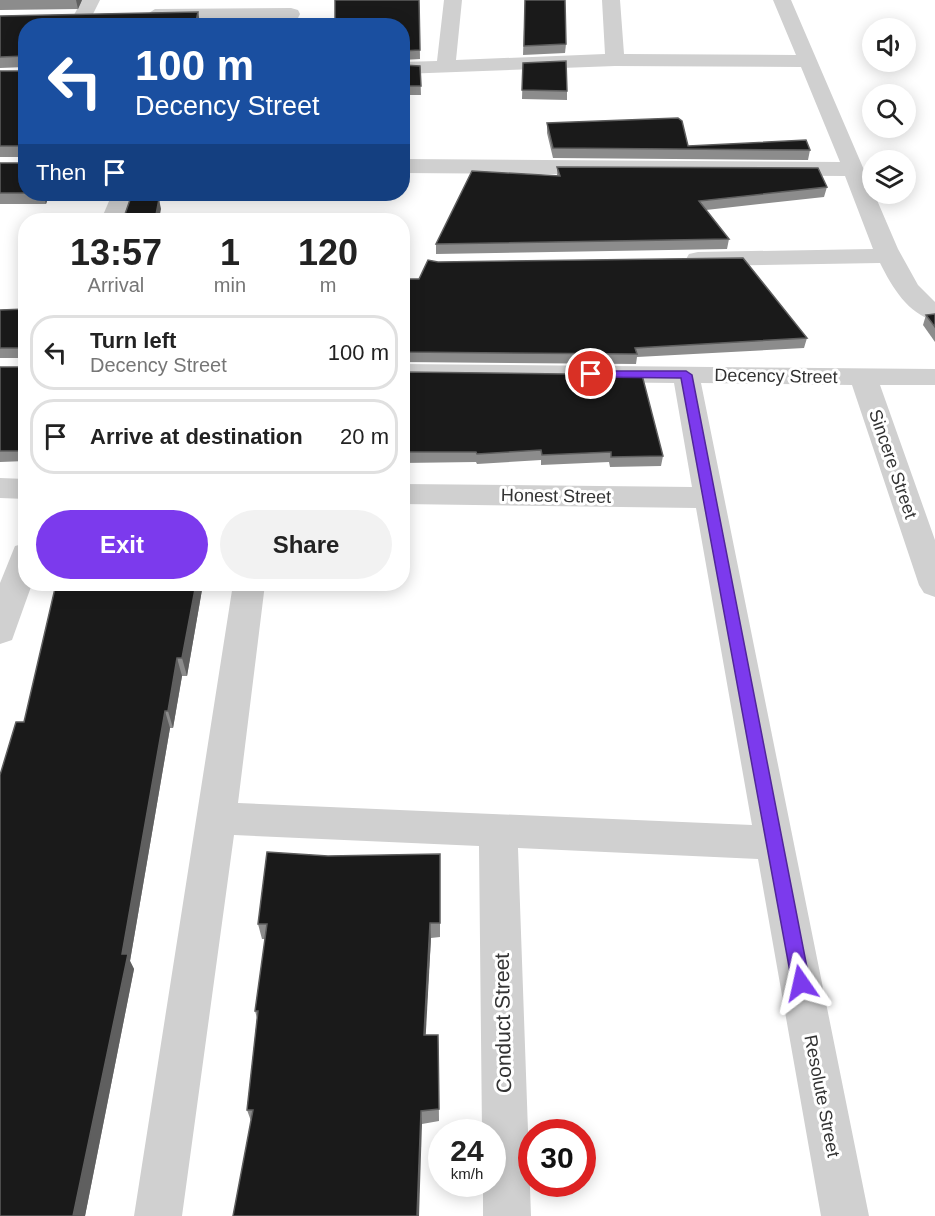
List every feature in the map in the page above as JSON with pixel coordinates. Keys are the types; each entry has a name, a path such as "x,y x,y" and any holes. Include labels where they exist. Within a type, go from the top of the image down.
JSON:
{"street":[{"path":"446,65 453,0"},
{"path":"611,0 615,60"},
{"path":"782,0 854,168 888,256 913,297 935,313"},
{"path":"138,15 291,13"},
{"path":"59,16 83,14 105,16"},
{"path":"410,67 615,60 809,61"},
{"path":"410,166 854,168"},
{"path":"675,259 888,256"},
{"name":"Decency Street","path":"410,372 935,377"},
{"name":"Resolute Street","path":"686,375 845,1216"},
{"name":"Sincere Street","path":"863,376 935,585"},
{"path":"0,488 18,489"},
{"name":"Honest Street","path":"410,494 709,498"},
{"path":"0,631 18,578"},
{"path":"158,1216 218,818 248,591"},
{"path":"218,818 775,843"},
{"name":"Conduct Street","path":"498,830 507,1216"}],"building":[{"path":"335,0 419,0 420,50 410,51 410,18 335,18"},
{"path":"525,0 565,0 566,44 524,46"},
{"path":"198,12 197,18 18,18 18,56 0,57 0,16"},
{"path":"566,61 567,91 522,90 523,63"},
{"path":"410,65 420,66 421,86 410,86"},
{"path":"0,71 18,71 18,146 0,146"},
{"path":"678,118 682,121 688,146 806,140 810,150 553,148 547,123"},
{"path":"0,163 18,163 18,193 0,193"},
{"path":"557,167 818,168 827,187 699,201 729,239 436,244 472,171 560,176"},
{"path":"130,201 159,201 156,213 125,213"},
{"path":"743,258 807,338 635,348 637,354 410,352 410,279 419,279 428,260 438,262"},
{"path":"18,309 18,348 0,348 0,310"},
{"path":"935,314 935,327 926,315"},
{"path":"0,367 18,367 18,451 0,451"},
{"path":"410,372 642,375 663,456 611,457 611,452 542,455 541,450 477,454 476,452 410,452"},
{"path":"54,591 195,591 182,658 177,658 168,711 165,711 122,954 128,954 73,1216 0,1216 0,775 16,722 24,722"},
{"path":"267,852 328,856 440,854 440,923 430,923 424,1035 438,1035 439,1109 421,1111 417,1216 233,1216 253,1110 247,1110 258,1011 255,1011 267,924 258,924"}],"route":[{"path":"591,374 686,375 801,983"}]}
